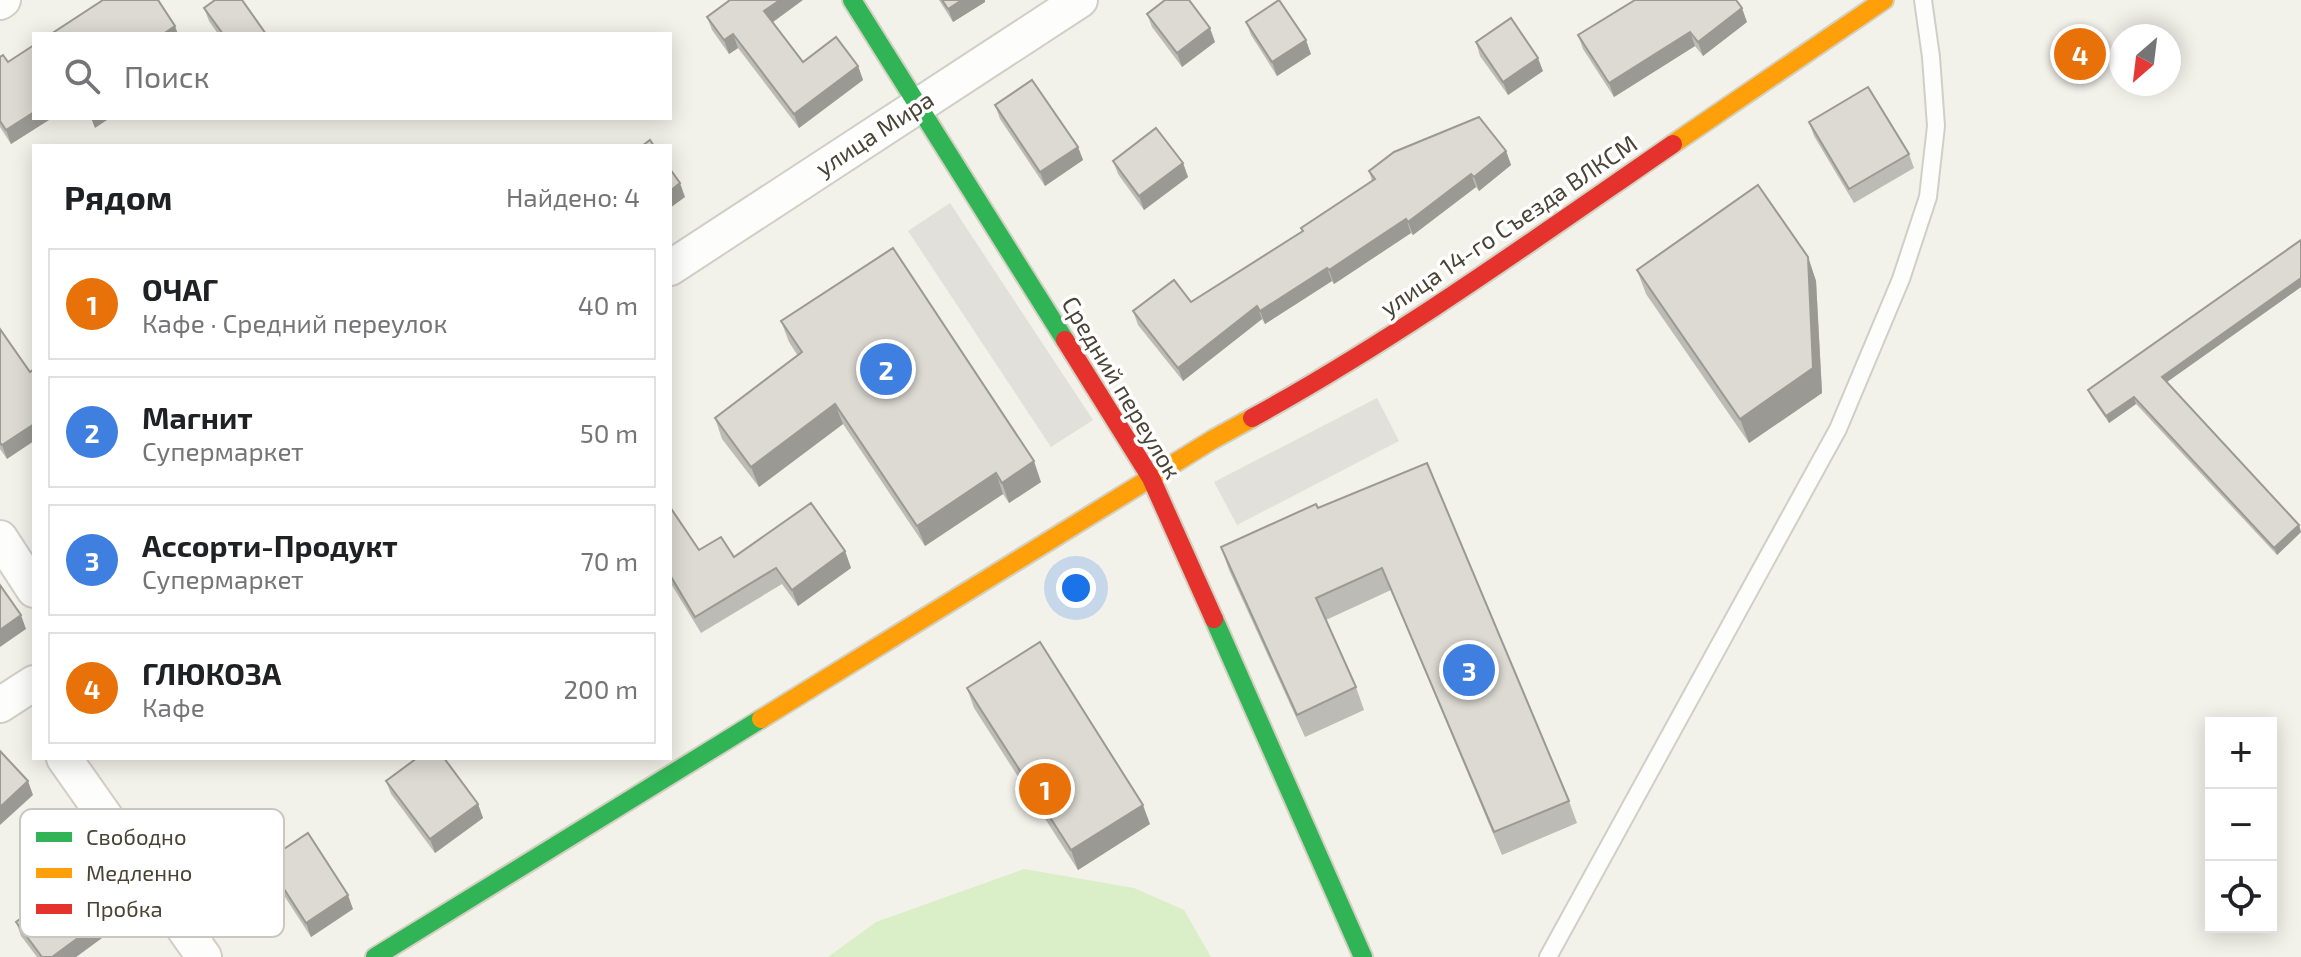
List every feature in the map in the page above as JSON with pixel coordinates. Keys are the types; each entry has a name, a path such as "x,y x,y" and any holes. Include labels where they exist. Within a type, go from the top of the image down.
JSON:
{"street":[{"name":"Средний переулок","path":"852,0 1151,478 1363,957"},
{"name":"улица Мира","path":"672,267 1080,0"},
{"name":"улица 14-го Съезда ВЛКСМ","path":"375,957 1212,440 1328,376 1434,308 1884,0"},
{"path":"0,538 32,587"},
{"path":"65,760 100,809"},
{"path":"190,937 204,957"}],"lane":[{"path":"1548,957 1838,429 1901,279 1928,197 1936,126 1923,0"}],"green space":[{"path":"1024,869 1134,888 1184,910 1211,957 828,957 876,922"}],"shaded area":[{"path":"950,203 1093,420 1051,447 908,231"},
{"path":"1377,398 1399,441 1237,525 1214,482"}],"building":[{"path":"103,0 158,0 175,26 166,32 54,32"},
{"path":"215,0 242,0 265,32 222,32 204,8"},
{"path":"730,0 780,0 764,11 803,62 836,37 858,66 794,114 733,34 724,40 707,17"},
{"path":"942,0 962,0 948,9"},
{"path":"1165,0 1189,0 1210,28 1177,53 1147,14"},
{"path":"1279,0 1306,40 1272,62 1246,22"},
{"path":"1635,0 1736,0 1742,8 1698,42 1690,32 1609,83 1578,35"},
{"path":"1511,18 1538,58 1503,82 1476,42"},
{"path":"32,46 32,113 6,130 0,121 0,57 3,55 8,62"},
{"path":"1032,80 1078,147 1040,172 995,105"},
{"path":"1868,87 1909,154 1849,189 1809,122"},
{"path":"1479,117 1506,151 1408,222 1406,219 1260,311 1257,306 1178,368 1133,311 1174,280 1191,302 1303,231 1301,228 1375,179 1369,171 1394,152"},
{"path":"1156,128 1183,163 1139,196 1113,161"},
{"path":"672,172 680,183 672,189"},
{"path":"1758,185 1808,257 1813,368 1740,419 1637,270"},
{"path":"2301,240 2301,278 2162,377 2299,525 2274,548 2134,397 2106,416 2088,390"},
{"path":"893,248 1034,461 1002,483 996,473 917,526 835,404 751,467 715,418 802,352 781,321"},
{"path":"0,329 30,372 32,370 32,425 2,445"},
{"path":"1427,463 1569,801 1494,832 1382,568 1316,598 1356,687 1297,715 1221,547 1316,504 1318,508"},
{"path":"811,503 845,551 792,590 776,568 695,617 672,578 672,510 699,550 721,537 734,557"},
{"path":"0,585 21,615 0,630"},
{"path":"1040,642 1143,805 1071,850 967,688"},
{"path":"0,751 28,781 0,807"},
{"path":"414,760 445,760 478,804 430,839 386,781"},
{"path":"308,833 348,895 306,923 284,889 284,849"},
{"path":"27,937 79,937 52,957 42,957"}],"traffic: fast":[{"path":"852,0 1065,340"},
{"path":"1214,619 1363,957"},
{"path":"375,957 761,719"}],"traffic: slow":[{"path":"1673,144 1884,0"},
{"path":"761,719 1252,418"}],"traffic: jam":[{"path":"1252,418 1413,321 1673,144"},
{"path":"1065,340 1151,478 1214,619"}],"place":[{"name":"ГЛЮКОЗА","path":"2080,54"},
{"name":"Магнит","path":"886,369"},
{"name":"Ассорти-Продукт","path":"1469,670"},
{"name":"ОЧАГ","path":"1045,789"}]}
